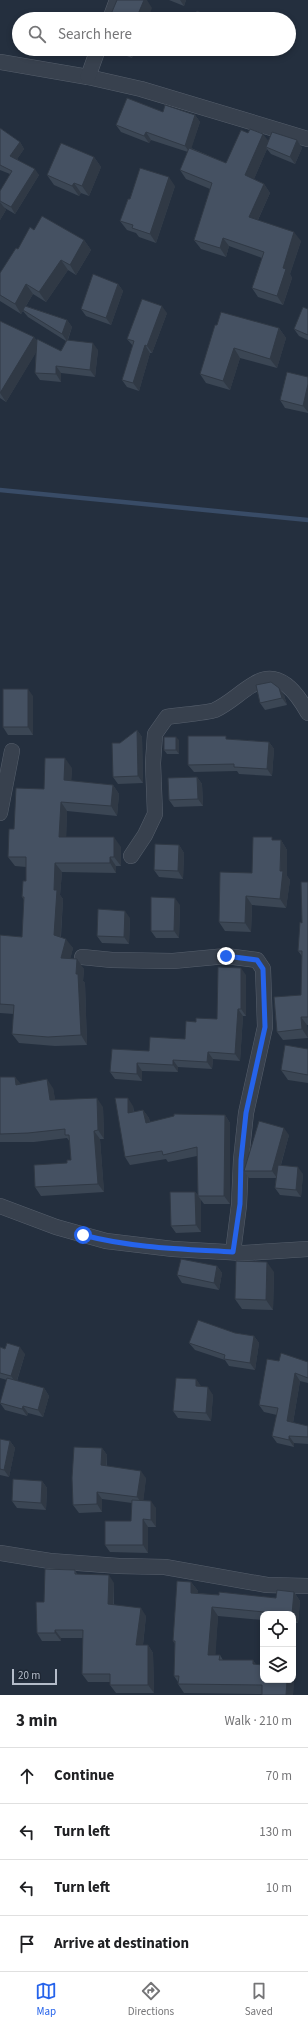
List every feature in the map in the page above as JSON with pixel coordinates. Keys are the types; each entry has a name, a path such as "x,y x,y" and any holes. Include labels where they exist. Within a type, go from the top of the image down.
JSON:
{"street":[{"path":"113,12 117,0"},
{"path":"88,77 96,56"},
{"path":"0,62 88,77 141,90 308,139"},
{"path":"131,856 145,835 155,814 153,763 155,734 167,717 214,710 230,702 255,683 271,678 285,683 299,697 308,713"},
{"path":"0,813 12,751"},
{"path":"82,957 112,960 173,962 226,956 257,960 263,969 265,1027 246,1113 241,1160 240,1204 233,1252"},
{"path":"0,1206 56,1227 106,1241 233,1252 308,1248"},
{"path":"0,1553 50,1561 119,1566 165,1567 267,1585 308,1586"}],"building":[{"path":"117,0 144,0 139,12 112,12"},
{"path":"127,98 163,112 165,105 195,115 185,146 146,132 144,136 116,125"},
{"path":"0,128 20,142 10,156 35,169 11,207 0,201 0,191 12,171 0,165"},
{"path":"250,129 263,134 245,175 264,184 249,217 294,232 283,268 286,269 277,296 252,288 264,252 223,238 220,248 194,240 212,183 180,170 189,148 226,163 241,130 248,133"},
{"path":"272,132 297,140 290,157 266,147"},
{"path":"61,143 94,157 82,186 74,183 72,186 47,175"},
{"path":"140,168 169,177 150,234 132,228 133,225 120,221 128,199 130,199"},
{"path":"42,216 84,240 70,265 61,260 39,292 26,284 15,304 0,295 0,273 16,248 18,249 30,227 34,230"},
{"path":"93,274 118,284 106,318 81,309"},
{"path":"142,299 162,306 147,346 145,345 133,383 122,380 134,341 127,339"},
{"path":"25,306 67,320 62,334 23,310"},
{"path":"303,307 308,309 308,335 294,329"},
{"path":"221,312 279,328 270,359 234,348 223,381 200,374 215,325 217,325"},
{"path":"0,321 34,337 0,393"},
{"path":"37,339 61,351 67,340 93,343 90,370 56,366 56,374 35,373"},
{"path":"287,372 308,377 303,406 280,400"},
{"path":"271,682 279,688 282,698 260,703 256,685"},
{"path":"3,689 28,689 28,727 3,727"},
{"path":"137,730 138,776 113,777 112,743 120,743"},
{"path":"188,736 226,736 226,739 269,742 267,769 234,767 234,764 188,765"},
{"path":"164,737 176,737 176,750 164,750"},
{"path":"45,758 65,758 64,780 113,785 111,806 61,802 59,837 114,837 114,857 110,857 110,863 55,863 54,890 57,890 54,935 66,939 61,958 77,959 76,974 78,974 81,1035 48,1037 12,1034 14,1005 0,1004 0,935 22,937 24,897 22,897 23,881 26,881 26,857 8,857 9,829 14,829 16,788 44,789"},
{"path":"197,777 198,799 169,800 168,778"},
{"path":"253,837 272,837 272,840 281,840 280,871 283,871 280,899 246,896 245,923 219,922 220,872 252,873"},
{"path":"155,844 179,845 178,871 154,870"},
{"path":"301,882 308,882 308,1017 301,1017 302,1029 277,1032 274,997 301,995 302,951 298,951 300,922 302,923"},
{"path":"151,897 175,898 174,931 151,931"},
{"path":"98,909 125,911 124,937 97,936"},
{"path":"218,967 241,968 241,1009 238,1009 235,1054 208,1052 207,1062 173,1060 173,1065 137,1063 137,1074 110,1072 112,1049 149,1051 150,1037 185,1039 186,1021 196,1022 196,1018 217,1019"},
{"path":"285,1045 308,1049 308,1075 281,1070"},
{"path":"0,1077 15,1077 16,1085 47,1079 50,1100 97,1098 98,1130 94,1131 98,1184 35,1187 34,1165 67,1163 67,1160 71,1160 69,1135 65,1135 65,1129 0,1134"},
{"path":"115,1098 128,1098 128,1113 143,1110 146,1123 174,1116 174,1114 225,1115 224,1196 198,1196 197,1147 163,1155 162,1151 125,1157"},
{"path":"259,1121 284,1128 272,1171 244,1171"},
{"path":"278,1165 298,1167 296,1190 275,1188"},
{"path":"170,1192 195,1192 196,1225 171,1226"},
{"path":"181,1259 217,1266 214,1283 177,1275"},
{"path":"236,1261 267,1262 266,1300 235,1299"},
{"path":"198,1320 235,1333 254,1336 250,1363 224,1359 225,1355 189,1343"},
{"path":"7,1343 20,1347 11,1376 0,1373 0,1347 5,1349"},
{"path":"281,1353 308,1362 308,1378 295,1373 287,1421 308,1426 308,1437 289,1436 289,1440 272,1436 278,1408 259,1405 267,1359 279,1361"},
{"path":"7,1378 44,1388 38,1410 23,1406 22,1409 0,1403"},
{"path":"176,1378 196,1379 196,1386 208,1387 206,1413 173,1411"},
{"path":"0,1439 10,1441 4,1470 0,1469"},
{"path":"74,1447 102,1448 101,1465 141,1471 137,1497 97,1492 97,1504 73,1505 72,1478"},
{"path":"13,1479 42,1481 41,1503 12,1501"},
{"path":"132,1500 151,1501 151,1520 143,1519 143,1545 105,1545 105,1521 131,1521"},
{"path":"45,1569 75,1570 75,1574 109,1575 108,1604 141,1608 136,1645 148,1645 148,1685 110,1685 110,1674 82,1674 83,1630 55,1630 55,1633 37,1633 36,1602 44,1602"},
{"path":"177,1581 191,1582 191,1593 219,1595 219,1592 276,1598 277,1590 294,1592 292,1611 260,1612 212,1607 208,1655 220,1655 219,1660 253,1660 253,1664 260,1665 260,1683 287,1683 286,1695 262,1695 262,1685 178,1684 179,1676 174,1676 175,1641 173,1641"}],"waterway":[{"path":"0,490 308,520"}],"route":[{"path":"83,1235 106,1241 233,1252 240,1204 241,1160 246,1113 265,1027 264,981 263,969 257,960 226,956"}]}
